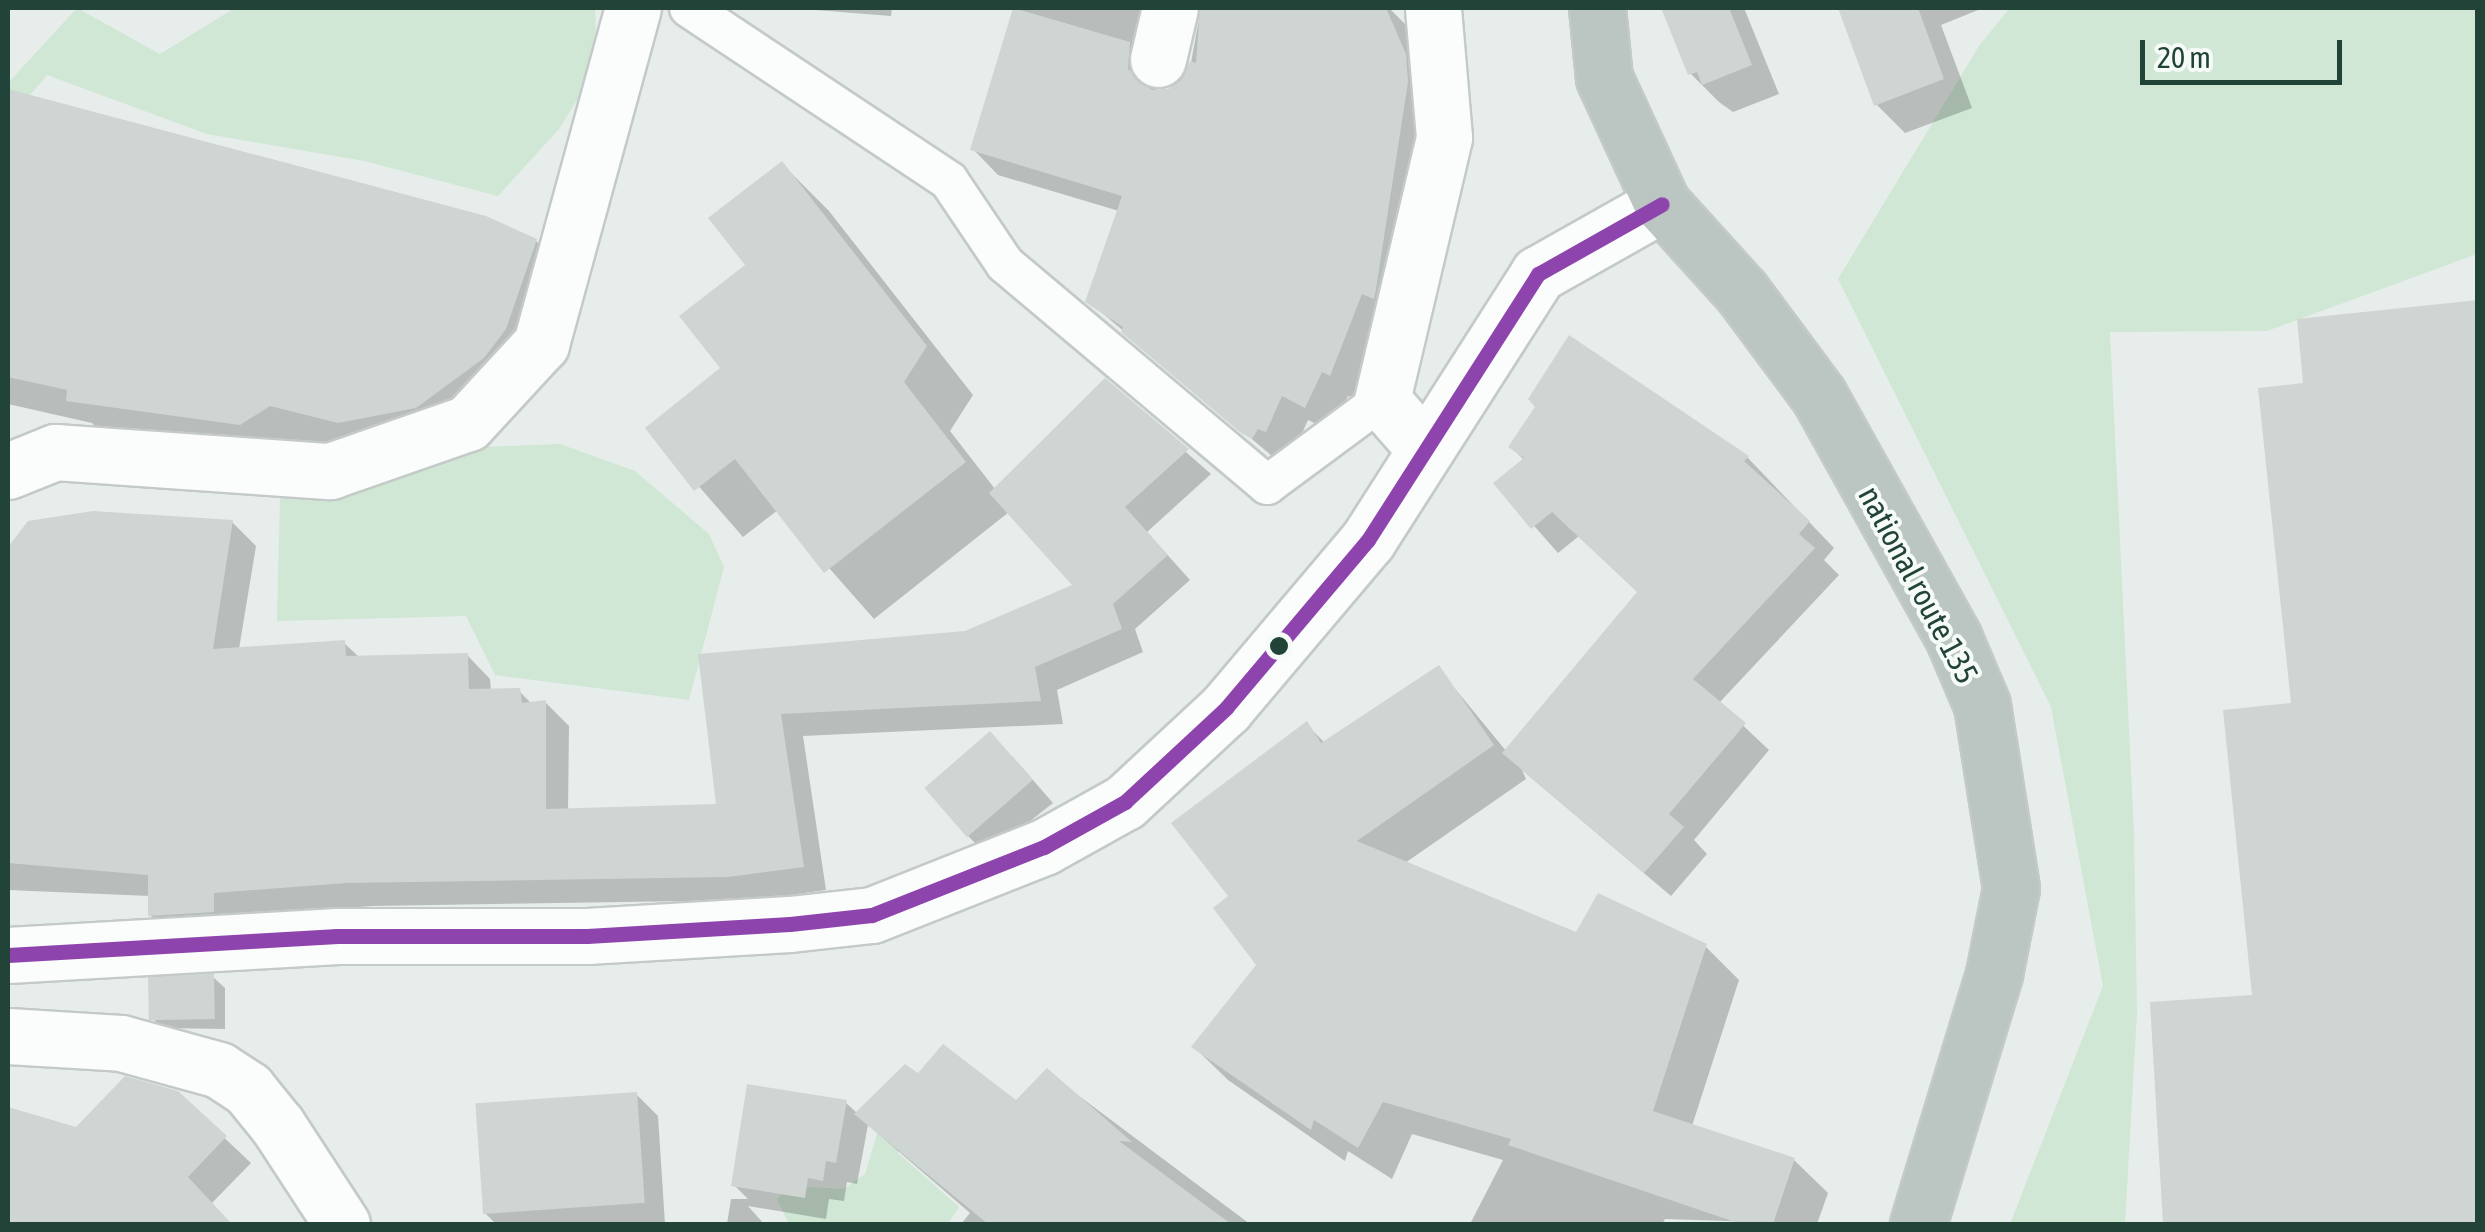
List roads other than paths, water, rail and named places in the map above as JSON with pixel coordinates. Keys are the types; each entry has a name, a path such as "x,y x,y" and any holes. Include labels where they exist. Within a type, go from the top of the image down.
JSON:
{"highway":[{"name":"national route 135","path":"1596,8 1604,78 1662,204 1741,291 1819,396 1954,638 1982,705 2011,888 1994,974 1918,1224"}],"street":[{"path":"8,470 55,452 330,472 468,423 540,344 633,8"},
{"path":"1425,450 1382,400 1444,136 1433,8"},
{"path":"8,955 261,940 587,936 790,924 872,914 950,889 1124,802 1226,708 1368,540 1538,274 1662,204"},
{"path":"8,1036 121,1043 218,1070 248,1089 278,1126 342,1224"}],"lane":[{"path":"688,8 949,181 1004,264 1267,485 1382,400"}]}
